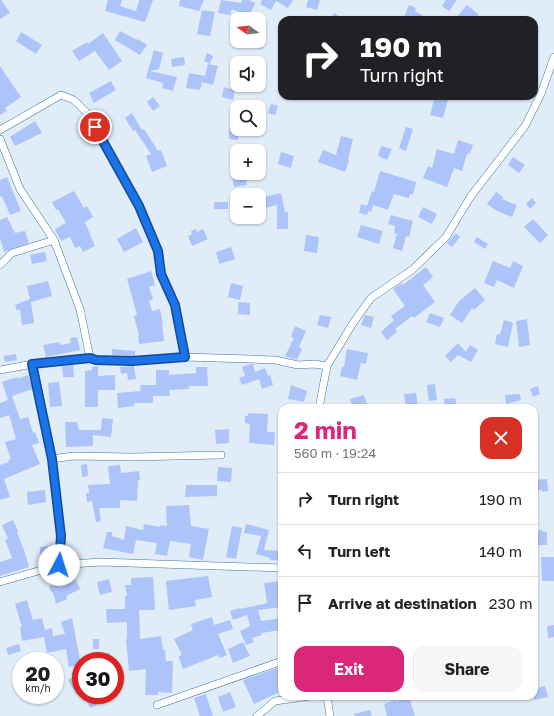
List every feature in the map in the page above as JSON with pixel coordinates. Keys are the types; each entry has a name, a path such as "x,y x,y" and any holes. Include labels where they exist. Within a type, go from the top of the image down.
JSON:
{"street":[{"path":"320,404 327,366 353,323 371,298 412,270 446,237 471,196 525,126 541,94 554,57"},
{"path":"0,130 61,95 74,100 88,114 139,206 158,251 161,274 175,305 185,357"},
{"path":"0,139 20,189 54,240 62,268 81,312 90,358"},
{"path":"0,265 12,253 54,240"},
{"path":"0,370 32,364 90,358 96,360 132,361 185,357 275,360 298,365 314,364 327,366"},
{"path":"32,364 52,459 61,536 59,565"},
{"path":"52,459 73,456 132,457 222,455"},
{"path":"0,582 59,565 100,562 278,568"},
{"path":"157,705 278,662"},
{"path":"257,716 275,701 282,700"},
{"path":"328,700 330,716"}],"building":[{"path":"0,0 10,13 0,19"},
{"path":"108,0 122,0 120,6 136,11 139,0 153,0 145,22 105,11"},
{"path":"180,0 204,0 199,11 179,6"},
{"path":"221,0 241,3 242,0 249,0 255,3 251,12 238,12 232,9 230,15 218,13"},
{"path":"262,0 293,0 288,8 276,1 271,10 260,4"},
{"path":"308,0 320,0 317,10 306,7"},
{"path":"446,0 457,0 449,11 442,6"},
{"path":"409,5 416,8 415,11 423,16 405,16"},
{"path":"467,5 479,15 478,16 457,16"},
{"path":"202,10 215,12 210,36 197,34"},
{"path":"120,31 147,45 140,55 115,40"},
{"path":"21,32 42,45 36,54 16,41"},
{"path":"103,33 122,61 109,70 95,51 79,61 72,51 87,42 88,44"},
{"path":"154,50 163,53 159,69 150,71 177,77 173,91 162,88 163,83 146,78"},
{"path":"207,53 213,56 210,64 204,61"},
{"path":"184,57 185,65 172,67 171,59"},
{"path":"208,64 218,66 213,85 202,82 200,90 186,88 189,73 205,76"},
{"path":"0,66 21,97 5,108 7,111 0,115"},
{"path":"111,81 116,90 94,103 89,93"},
{"path":"224,87 230,89 230,92 235,92 233,100 222,97"},
{"path":"153,97 160,106 153,111 147,102"},
{"path":"434,100 448,100 443,118 430,115"},
{"path":"271,104 278,106 275,115 268,113"},
{"path":"132,113 142,130 144,129 158,151 161,150 167,166 152,172 146,156 151,154 125,118"},
{"path":"35,121 42,133 15,146 10,137"},
{"path":"406,127 413,129 406,151 399,148"},
{"path":"229,128 230,136 238,136 238,140 229,139"},
{"path":"341,136 353,139 349,161 345,172 318,162 323,150 336,155"},
{"path":"458,140 473,145 470,154 468,153 466,157 462,171 454,168 447,187 423,178 428,166 432,168 437,149 454,154"},
{"path":"381,146 392,149 387,160 378,156"},
{"path":"281,152 294,156 291,168 278,164"},
{"path":"513,157 525,165 519,173 508,165"},
{"path":"380,171 416,182 413,194 410,194 409,198 394,194 388,210 373,205 371,212 368,211 367,215 359,213 361,204 367,206 372,191 374,192"},
{"path":"7,177 21,211 10,215 2,196 0,197 0,180"},
{"path":"233,180 246,180 247,185 234,187"},
{"path":"74,191 84,208 87,206 93,217 85,222 95,246 83,252 80,246 75,248 70,237 61,241 55,229 66,223 52,202"},
{"path":"496,192 503,197 502,199 517,205 512,217 497,211 487,204"},
{"path":"281,193 285,212 288,212 288,229 277,229 277,205 266,207 266,196"},
{"path":"532,198 536,203 530,209 526,204"},
{"path":"214,202 228,202 228,209 214,209"},
{"path":"423,207 437,214 432,224 418,217"},
{"path":"391,215 413,221 409,237 406,236 402,251 393,248 397,234 394,233 395,226 388,224"},
{"path":"7,217 15,233 25,231 29,243 4,252 0,238 0,220"},
{"path":"533,219 548,235 540,243 524,227"},
{"path":"361,225 383,231 379,244 357,237"},
{"path":"136,228 143,242 124,252 117,239"},
{"path":"196,229 197,232 203,229 208,239 192,246 188,236 192,234 191,231"},
{"path":"456,233 460,237 452,247 447,243"},
{"path":"306,235 319,237 317,253 304,251"},
{"path":"477,237 488,244 485,249 474,242"},
{"path":"231,247 235,259 219,264 216,252"},
{"path":"45,252 47,261 32,264 30,255"},
{"path":"493,261 510,268 513,261 523,266 514,288 497,280 494,287 484,283"},
{"path":"426,267 433,277 423,285 435,302 414,318 412,316 395,329 397,332 387,340 381,332 394,320 391,316 405,306 393,289 402,283 403,285"},
{"path":"151,271 155,285 149,287 153,299 149,301 152,311 160,309 163,323 164,341 139,344 139,336 134,316 137,315 127,279"},
{"path":"48,281 52,296 31,302 34,323 22,325 20,309 17,311 15,305 30,299 27,286"},
{"path":"231,283 243,286 240,300 228,297"},
{"path":"475,288 485,300 474,310 472,308 462,323 450,315 459,301"},
{"path":"238,302 250,303 250,315 238,314"},
{"path":"430,313 444,318 440,327 426,322"},
{"path":"320,315 331,317 328,328 317,325"},
{"path":"365,315 374,317 371,328 361,325"},
{"path":"527,319 530,345 519,347 516,321"},
{"path":"504,320 513,323 508,347 495,344 497,334 500,335"},
{"path":"295,326 306,331 299,347 302,349 297,360 285,356 294,338 291,337"},
{"path":"77,337 80,350 46,357 43,345 59,342 60,345 71,343 70,338"},
{"path":"458,343 466,352 470,345 478,350 471,362 458,355 451,362 445,356"},
{"path":"112,349 135,351 135,356 112,355"},
{"path":"347,349 368,353 366,364 361,363 357,380 340,376 342,367 344,367"},
{"path":"16,354 17,360 5,362 3,356"},
{"path":"253,364 255,372 265,368 268,376 270,375 273,385 262,389 259,379 242,385 239,378 245,376 242,367"},
{"path":"73,365 74,377 63,377 62,366"},
{"path":"98,366 98,376 115,375 115,390 98,390 98,407 85,407 85,371 92,370 92,367"},
{"path":"134,366 136,379 128,380 127,373 121,374 120,367"},
{"path":"196,367 207,367 208,386 189,386 189,389 169,390 170,396 153,396 153,403 134,403 134,406 118,408 117,393 141,391 140,385 156,385 156,370 169,370 169,375 196,373"},
{"path":"28,375 33,389 12,396 20,419 28,417 33,433 35,432 39,443 32,445 40,464 4,479 10,497 0,500 0,465 9,462 8,460 11,459 5,442 16,439 9,415 0,418 0,403 8,400 2,382 18,377 18,379"},
{"path":"59,382 62,406 50,407 48,383"},
{"path":"435,384 437,400 429,401 427,385"},
{"path":"291,385 307,391 304,402 288,399"},
{"path":"538,386 540,394 533,397 530,389"},
{"path":"416,393 417,404 405,404 404,394"},
{"path":"520,394 521,400 506,404 505,395"},
{"path":"364,395 367,404 352,404 350,399"},
{"path":"455,398 456,404 445,404 444,399"},
{"path":"248,413 268,414 267,432 275,432 274,445 249,443 250,424 245,423 245,416 248,416"},
{"path":"102,418 113,419 111,437 93,435 93,446 66,447 65,422 77,422 79,430 101,430"},
{"path":"229,429 229,443 216,444 215,430"},
{"path":"87,464 88,476 82,477 81,465"},
{"path":"120,465 121,473 139,471 140,480 138,480 137,501 120,500 120,508 99,508 101,521 96,522 92,501 87,502 86,493 89,493 88,485 110,484 108,466"},
{"path":"218,467 232,468 231,482 217,481"},
{"path":"547,479 548,491 542,492 542,490 538,490 538,480"},
{"path":"186,485 217,485 217,496 185,497"},
{"path":"45,490 46,502 28,505 27,492"},
{"path":"189,505 191,526 209,529 203,560 189,557 191,544 170,541 167,556 155,554 157,543 136,540 133,554 103,548 107,532 112,532 112,536 124,540 126,526 143,530 144,524 160,527 161,525 167,526 166,506"},
{"path":"13,520 29,567 0,576 0,562 12,558 5,540 8,539 2,525"},
{"path":"246,524 269,530 264,550 278,551 278,561 270,560 270,558 256,554 261,536 244,533"},
{"path":"232,526 242,528 236,559 226,557"},
{"path":"542,529 542,531 547,532 547,545 538,545 538,531"},
{"path":"48,546 49,559 41,560 40,547"},
{"path":"541,557 554,557 554,581 542,581"},
{"path":"73,573 80,589 66,596 67,599 56,604 53,592 52,593 49,586 64,580 63,578"},
{"path":"208,576 212,597 195,600 196,606 169,610 166,581"},
{"path":"153,577 155,610 139,610 140,638 161,636 166,661 173,661 172,693 158,692 158,695 145,695 146,669 129,671 126,639 127,622 107,623 106,609 125,609 125,596 127,596 125,585 131,585 131,578"},
{"path":"109,579 112,592 100,595 97,582"},
{"path":"278,581 278,608 258,610 261,621 278,619 278,631 261,633 262,635 252,638 254,642 246,645 240,631 250,626 247,615 233,620 230,611 267,603 264,583"},
{"path":"27,600 33,620 42,618 45,630 52,628 53,636 65,634 61,622 72,618 79,652 72,652 72,666 69,667 66,649 47,652 44,637 22,641 20,627 22,627 15,604"},
{"path":"212,617 214,625 230,620 233,629 218,634 227,655 220,658 218,655 183,669 179,658 179,656 182,655 174,639 193,630 191,624"},
{"path":"554,625 554,637 548,638 547,626"},
{"path":"93,639 99,639 99,649 93,649"},
{"path":"243,642 250,656 233,663 228,649"},
{"path":"19,644 21,651 12,652 12,654 8,655 6,648"},
{"path":"278,667 278,693 254,704 243,680"},
{"path":"72,677 72,687 68,680"},
{"path":"545,686 548,697 538,699 538,688"},
{"path":"230,692 236,707 223,712 218,697"},
{"path":"206,694 213,716 200,716 194,698"},
{"path":"395,700 396,702 401,700 410,700 415,716 387,716 384,704"},
{"path":"88,704 99,704 90,708"},
{"path":"370,710 372,716 354,716 354,714"}],"route":[{"path":"59,565 61,536 52,459 32,364 90,358 96,360 132,361 185,357 175,305 161,274 158,251 139,206 95,127"}]}
